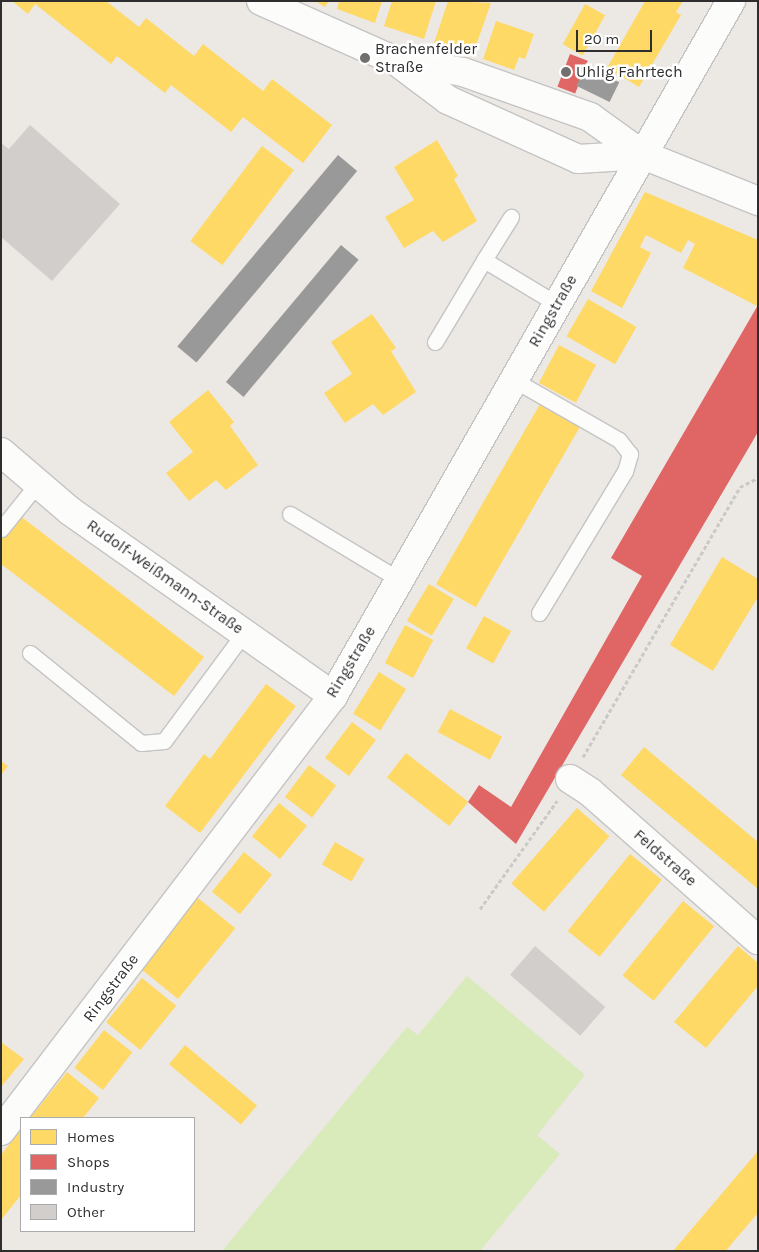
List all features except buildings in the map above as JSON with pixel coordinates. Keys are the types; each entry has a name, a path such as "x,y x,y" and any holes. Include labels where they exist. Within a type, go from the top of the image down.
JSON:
{"street":[{"name":"Ringstraße","path":"1,1131 333,696 731,1"},
{"path":"269,3 396,61 448,100 578,159 643,155"},
{"path":"396,61 463,72 590,117 643,155 758,202"},
{"name":"Rudolf-Weißmann-Straße","path":"1,452 70,511 333,696"},
{"name":"Feldstraße","path":"570,779 590,792 758,940"}],"lane":[{"path":"435,342 511,217"},
{"path":"484,260 557,304"},
{"path":"514,380 619,440 630,454 625,471 539,614"},
{"path":"1,530 38,483"},
{"path":"290,514 400,580"},
{"path":"30,653 141,743 164,741 244,633"}],"path":[{"path":"480,909 570,779 740,487 758,478"}],"green space":[{"path":"467,976 585,1075 537,1135 560,1154 480,1251 222,1251 407,1027 418,1035"}],"place":[{"name":"Brachenfelder Straße","path":"365,58"},
{"name":"Uhlig Fahrtech","path":"566,72"}]}
